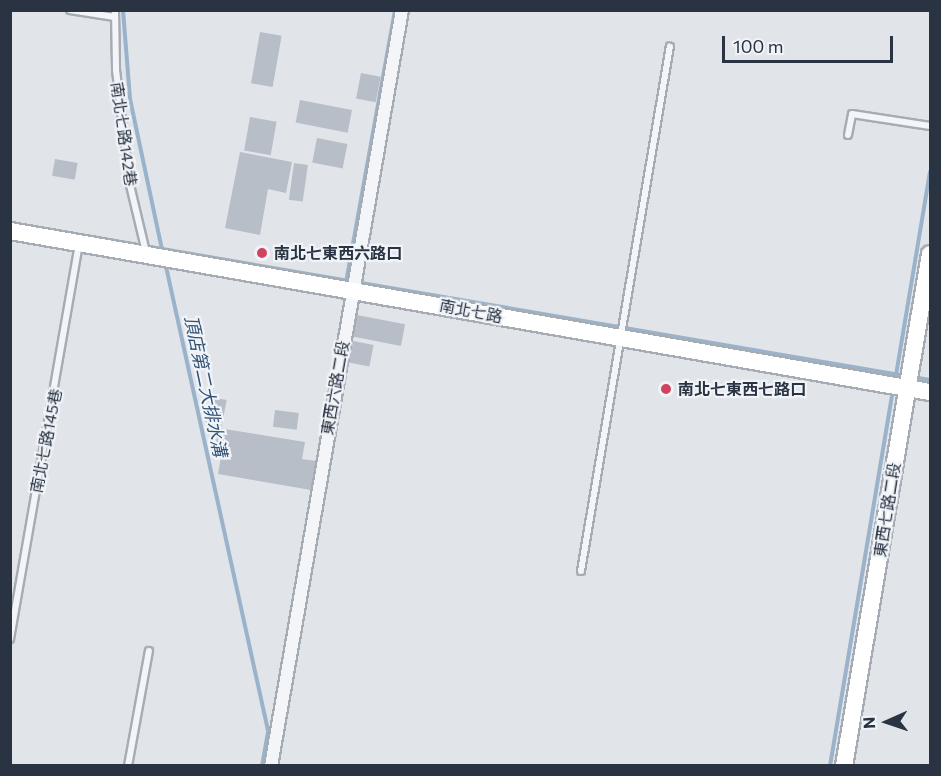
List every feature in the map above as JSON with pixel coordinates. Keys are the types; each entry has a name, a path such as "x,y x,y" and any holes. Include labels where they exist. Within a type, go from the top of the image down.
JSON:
{"street":[{"name":"東西六路二段","path":"271,765 402,10"},
{"name":"南北七路","path":"10,231 146,256 352,289 619,340 930,392"},
{"name":"東西七路二段","path":"844,765 930,254"}],"lane":[{"path":"70,10 115,14"},
{"name":"南北七路142巷","path":"115,14 130,185 146,256"},
{"path":"581,571 670,46"},
{"path":"848,135 852,114 930,126"},
{"name":"南北七路145巷","path":"10,639 79,243"},
{"path":"128,765 149,651"}],"building":[{"path":"260,32 282,36 273,87 251,83"},
{"path":"361,73 381,77 376,102 356,99"},
{"path":"300,100 352,110 348,133 296,123"},
{"path":"250,117 277,122 271,155 244,150"},
{"path":"317,138 347,144 343,168 312,163"},
{"path":"240,152 292,162 286,193 268,189 260,235 225,228"},
{"path":"55,159 78,163 75,180 52,176"},
{"path":"294,163 308,165 303,202 289,200"},
{"path":"357,315 405,324 401,346 353,337"},
{"path":"353,341 374,345 369,367 349,363"},
{"path":"211,397 227,400 222,427 206,424"},
{"path":"275,410 299,413 297,430 273,427"},
{"path":"218,428 305,442 302,459 316,461 311,490 218,474 223,445 216,444"}],"waterway":[{"name":"頂店第二大排水溝","path":"123,10 130,99 162,249"},
{"path":"347,277 395,10"},
{"path":"896,375 930,172"},
{"path":"10,223 906,376"},
{"name":"頂店第二大排水溝","path":"165,262 268,732 262,766"},
{"path":"913,377 930,380"},
{"path":"830,766 892,396"}],"place":[{"name":"南北七東西六路口","path":"262,253"},
{"name":"南北七東西七路口","path":"666,389"}]}
